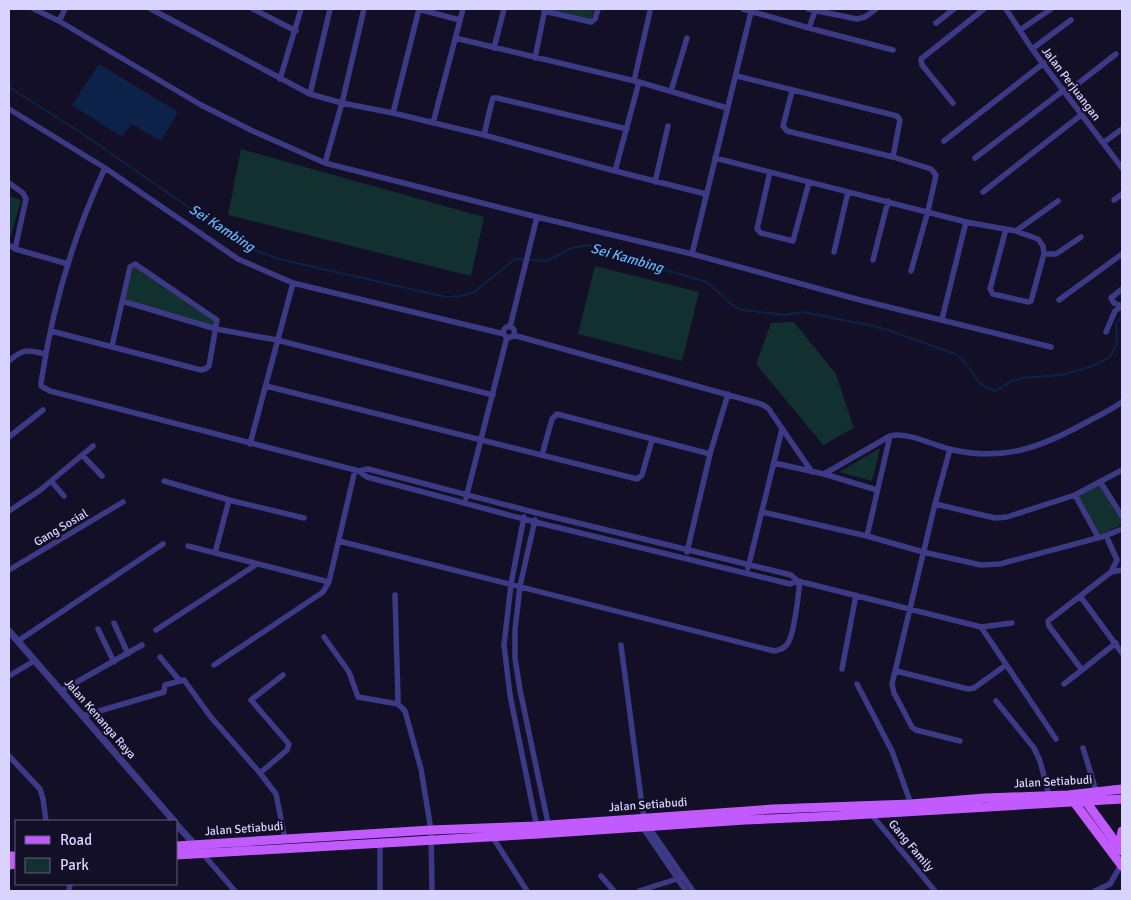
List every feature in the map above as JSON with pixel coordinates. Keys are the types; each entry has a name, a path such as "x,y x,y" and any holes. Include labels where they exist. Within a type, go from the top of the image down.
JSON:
{"main road":[{"name":"Jalan Setiabudi","path":"178,846 285,839 537,830 773,809 1082,798 1122,789"},
{"name":"Jalan Setiabudi","path":"1097,796 1122,798"},
{"path":"1071,798 1122,865"},
{"path":"1082,798 1120,849"},
{"name":"Jalan Setiabudi","path":"644,821 746,820 871,814 1052,799"},
{"path":"1052,799 1071,809 1090,824"},
{"name":"Jalan Setiabudi","path":"178,855 380,843 431,835 492,836 537,830"},
{"path":"1120,849 1122,831"}],"street":[{"path":"34,9 59,21 201,104 255,132 325,163 692,254 860,300 1051,346"},
{"path":"59,21 65,9"},
{"path":"151,9 310,94 484,135 615,172 706,194"},
{"path":"253,9 296,31"},
{"path":"280,79 296,31 301,9"},
{"path":"310,94 330,9"},
{"path":"325,163 342,103 364,9"},
{"path":"393,114 418,9 460,20"},
{"path":"434,123 463,9"},
{"path":"494,48 504,9"},
{"path":"535,58 545,10 591,22 595,19 598,9"},
{"path":"743,9 893,50"},
{"path":"809,28 811,10 857,19 866,17 876,9"},
{"path":"936,23 954,9"},
{"path":"954,103 922,65 921,59 984,9"},
{"path":"1008,11 1015,9"},
{"path":"1020,30 1051,9"},
{"path":"615,172 627,129 650,11"},
{"name":"Jalan Perjuangan","path":"1008,11 1032,49 1122,168"},
{"path":"692,254 751,12"},
{"path":"1032,49 1072,20"},
{"path":"455,38 637,82 727,108"},
{"path":"671,91 687,38"},
{"path":"974,158 1116,54"},
{"path":"944,141 1044,63"},
{"path":"736,76 898,117 900,120 893,157"},
{"path":"792,90 783,126 786,130 893,157 935,172 936,175 928,211 911,272"},
{"path":"484,135 494,98 627,129"},
{"path":"9,109 106,168 238,260 292,283 508,335 764,405 812,472"},
{"path":"982,192 1081,115"},
{"path":"655,182 668,126"},
{"path":"1103,143 1122,129"},
{"path":"715,158 966,222 1006,229 1016,231 1038,239 1044,246 1044,254 1031,301 1028,302 993,294 990,288 1006,229"},
{"path":"106,168 89,202 68,264 51,331 41,386 50,391 357,471 367,477 534,522 790,584 799,581"},
{"path":"770,172 757,229 761,234 793,241 809,182"},
{"path":"9,183 24,193 26,199 15,249"},
{"path":"834,252 848,192"},
{"path":"1114,200 1122,194"},
{"path":"873,260 888,201"},
{"path":"1016,231 1058,202"},
{"path":"510,327 537,217"},
{"path":"942,319 966,222"},
{"path":"1044,254 1056,254 1081,236"},
{"path":"9,245 15,249 68,264"},
{"path":"1060,300 1122,254"},
{"path":"51,331 202,370 209,366 218,321 135,264 130,267 112,346"},
{"path":"250,444 292,283"},
{"path":"1122,289 1111,298 1114,303 1122,306"},
{"path":"122,301 216,329 277,340 493,394"},
{"path":"1106,332 1115,311 1122,306"},
{"path":"508,335 504,329 510,327"},
{"path":"465,504 508,335 514,330 510,327"},
{"path":"9,361 24,350 46,354"},
{"path":"266,386 637,479 642,475 652,440"},
{"path":"686,559 710,454 728,394"},
{"path":"824,474 890,436 895,435 922,440 950,449 987,454 1006,454 1024,451 1066,434 1121,405"},
{"path":"9,437 43,410"},
{"path":"542,455 552,419 557,414 710,454"},
{"path":"747,573 782,429"},
{"path":"867,536 890,436"},
{"path":"9,511 39,491 93,446"},
{"path":"950,449 909,608 892,684 912,727 916,730 960,741"},
{"path":"82,455 102,476"},
{"path":"774,463 824,474 877,490"},
{"path":"357,471 368,469 537,513 791,575 799,581 981,627 1012,623"},
{"path":"935,504 1001,518 1075,495 1122,470"},
{"path":"214,665 322,594 328,582 357,471"},
{"path":"51,481 64,496"},
{"path":"164,481 228,500 304,518"},
{"path":"1101,482 1122,516"},
{"path":"1075,495 1098,537"},
{"path":"215,553 228,500"},
{"name":"Gang Sosial","path":"9,570 123,502"},
{"path":"526,510 511,584 504,645 510,695 537,830"},
{"path":"762,512 981,565 992,565 1122,529"},
{"path":"537,513 520,586 515,630 515,658 549,829"},
{"path":"1082,670 1048,623 1050,619 1111,572 1122,568 1108,540"},
{"path":"339,541 774,651 780,650 787,644 791,636 799,581"},
{"path":"18,641 162,544"},
{"path":"188,546 328,582"},
{"path":"1111,572 1117,560"},
{"path":"156,630 257,564"},
{"path":"395,595 398,704"},
{"path":"842,669 856,595"},
{"path":"1080,596 1122,653"},
{"path":"114,623 128,654"},
{"path":"981,627 1056,739"},
{"path":"98,629 114,662"},
{"name":"Jalan Kenanga Raya","path":"9,631 172,820"},
{"path":"324,637 349,672 358,697 398,704 405,711 421,769 431,835 432,891"},
{"path":"1064,684 1116,643"},
{"path":"61,691 142,645"},
{"path":"621,645 644,821 681,878 693,891"},
{"path":"160,657 180,681"},
{"path":"9,676 34,660"},
{"path":"896,671 968,689 974,688 1006,665"},
{"path":"260,773 287,750 289,744 251,701 283,675"},
{"path":"82,716 164,692 165,686 185,681 210,716 260,773 278,799 285,839"},
{"path":"857,684 892,751 911,804"},
{"path":"510,695 521,693"},
{"path":"996,701 1037,754 1052,799"},
{"path":"516,724 527,722"},
{"path":"1083,748 1097,796"},
{"path":"9,756 40,789 44,799 46,820"},
{"name":"Gang Family","path":"871,814 935,891"},
{"name":"Jalan Kenanga Raya","path":"178,826 235,891"},
{"path":"492,836 528,891"},
{"path":"380,843 380,891"},
{"path":"1095,891 1110,884 1122,865"},
{"path":"601,876 614,891"},
{"path":"639,891 681,878"},
{"path":"681,878 686,891"}],"green space":[{"path":"546,9 594,9 591,21"},
{"path":"241,149 484,217 471,276 228,215"},
{"path":"9,196 21,200 10,239 9,238"},
{"path":"134,265 217,322 216,328 124,300"},
{"path":"595,266 699,292 682,361 578,334"},
{"path":"794,322 836,374 854,428 823,445 756,364 771,323"},
{"path":"880,448 872,481 839,472"},
{"path":"1100,484 1122,520 1122,524 1100,536 1076,497"}],"water":[{"path":"99,64 178,112 161,141 131,124 122,137 72,105"}],"waterway":[{"name":"Sei Kambing","path":"9,85 12,89 80,132 251,249 279,259 446,297 461,296 474,292 515,259 547,261 572,248 588,245 607,253 707,282 731,304 742,310 785,315 803,312 888,330 955,354 983,385 996,391 1010,382 1022,378 1061,375 1093,366 1110,357 1117,344 1116,324 1122,316"}]}
